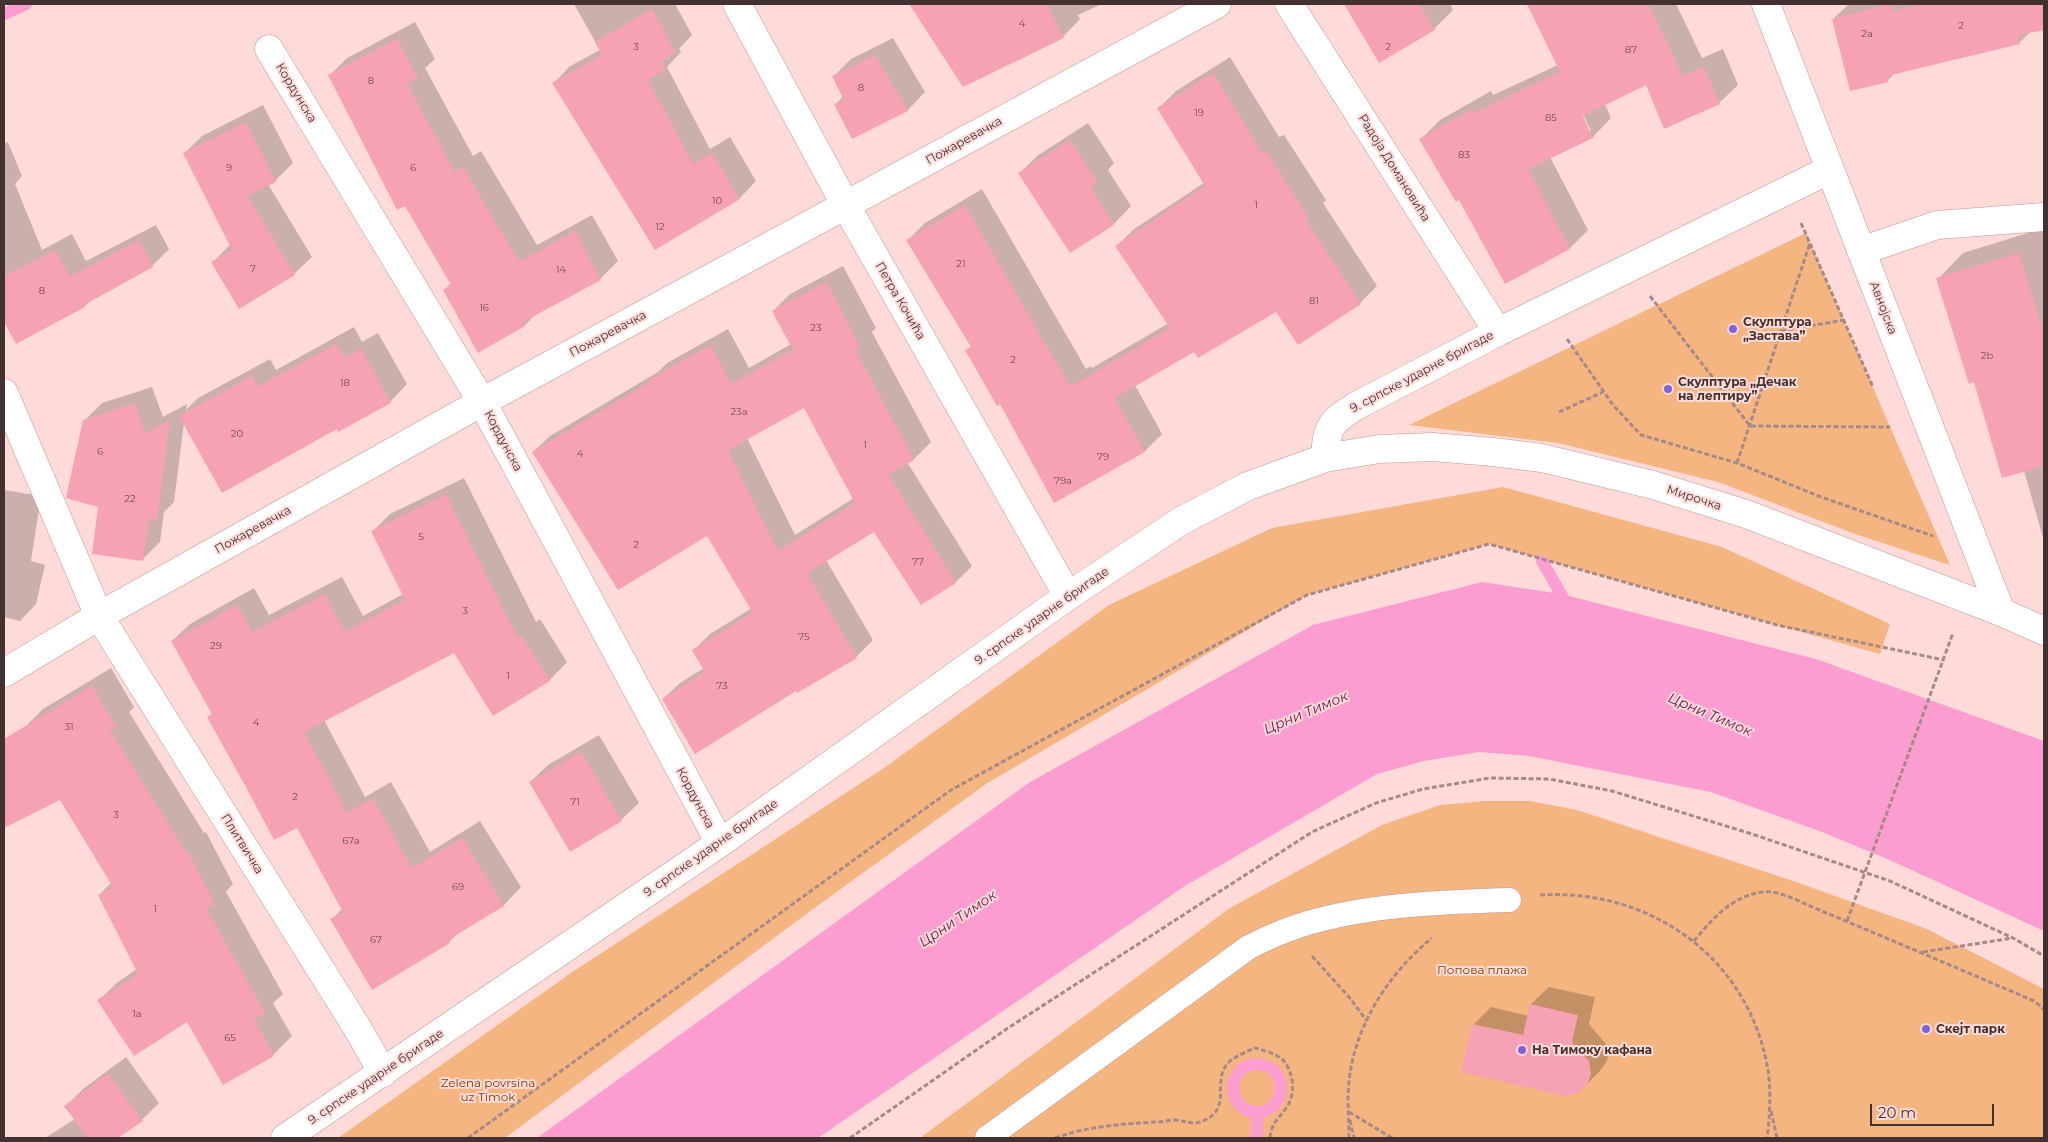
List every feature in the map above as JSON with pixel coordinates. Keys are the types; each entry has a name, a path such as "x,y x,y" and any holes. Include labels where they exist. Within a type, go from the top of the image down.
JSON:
{"street":[{"name":"Петра Кочића","path":"736,4 846,206 1068,596"},
{"name":"Пожаревачка","path":"4,673 99,616 482,402 1217,4"},
{"name":"Радоја Домановића","path":"1289,4 1498,332"},
{"name":"Авнојска","path":"1766,4 2001,612"},
{"name":"Кордунска","path":"270,49 482,402 720,844"},
{"name":"9. српске ударне бригаде","path":"285,1138 720,844 1068,596 1181,520 1248,486 1325,458 1326,435 1331,425 1341,415 1498,332 1829,170"},
{"path":"1861,251 1937,225 2044,217"},
{"name":"Плитвичка","path":"4,394 99,616 358,1029 383,1072"},
{"name":"Мирочка","path":"1325,458 1379,449 1433,447 1542,458 1653,485 1746,514 2001,612 2044,631"}],"lane":[{"path":"987,1138 1249,947 1288,930 1382,908 1451,901 1509,900"}],"path":[{"path":"1785,191 1810,242 1875,391"},
{"path":"1738,463 1810,242"},
{"path":"1630,267 1656,305 1750,426"},
{"path":"1550,307 1571,347 1603,392 1641,435 1738,463 1821,497 1938,538 1934,529"},
{"path":"1781,331 1844,320"},
{"path":"1559,412 1603,392"},
{"path":"1886,418 1894,435"},
{"path":"1750,426 1890,427"},
{"path":"468,1138 951,790 1307,595 1489,544 1777,625 1944,660 1847,921"},
{"path":"1694,941 1722,910 1736,900 1765,891 1781,894 1920,952 2034,1002 2044,1009"},
{"path":"1509,900 1542,894 1574,894 1606,899 1637,908 1667,922 1694,941 1720,968 1737,991 1758,1033 1768,1070 1770,1108 1767,1138"},
{"path":"1288,930 1349,997 1367,1021"},
{"path":"1349,1138 1349,1081 1355,1050 1367,1021 1386,986 1412,954 1436,934"},
{"path":"1920,952 2013,938 2044,956"},
{"path":"1055,1138 1072,1132 1130,1123 1175,1120 1189,1124 1203,1122 1215,1115 1220,1107 1220,1084 1224,1070 1230,1062 1254,1048 1267,1051 1282,1060 1290,1074 1293,1091 1288,1104 1271,1128 1270,1138"},
{"path":"1770,1108 1777,1138"},
{"path":"1349,1112 1354,1138"},
{"path":"1349,1112 1392,1138"}],"green space":[{"path":"1806,233 1950,565 1855,534 1718,482 1558,443 1409,425"},
{"name":"Zelena povrsina uz Timok","path":"1503,487 1722,547 1890,624 1880,654 1489,544 1307,595 986,784 809,912 505,1138 338,1138 571,973 884,768 1109,605 1272,528"},
{"name":"Попова плажа","path":"1485,801 1530,801 1577,810 1796,882 1927,929 2044,989 2044,1138 920,1138 1230,908 1382,825 1440,805"}],"water":[{"name":"Црни Тимок","path":"1482,582 1561,594 1816,659 2044,741 2044,931 1892,861 1822,832 1711,792 1529,756 1479,752 1424,761 1377,774 1185,886 818,1138 537,1138 1030,782 1313,625"}],"building":[{"path":"909,4 1047,4 1064,38 963,87"},
{"path":"1344,4 1419,4 1435,30 1379,63"},
{"path":"1527,4 1648,4 1683,76 1704,67 1720,104 1664,129 1646,85 1583,116 1593,138 1528,169 1570,249 1505,284 1459,200 1456,202 1419,139 1472,109 1474,113 1560,72"},
{"path":"1890,4 1892,11 1924,4 2044,4 2044,30 2018,35 2020,44 1887,76 1888,82 1850,91 1832,19"},
{"path":"652,9 676,53 661,62 665,70 648,80 693,164 712,153 740,199 655,250 552,83 602,55 595,42"},
{"path":"397,39 418,78 407,84 455,172 463,167 519,262 575,231 601,280 523,322 525,326 478,353 443,290 451,285 405,206 397,210 328,75"},
{"path":"875,55 908,111 852,139 834,104 844,100 832,76"},
{"path":"1213,73 1262,153 1266,151 1309,218 1306,220 1361,304 1298,345 1276,312 1198,358 1194,352 1115,398 1145,452 1054,503 1000,404 997,406 965,350 971,347 906,240 965,205 1069,385 1075,384 1170,328 1115,246 1205,186 1157,108"},
{"path":"246,122 276,182 247,196 295,275 239,309 211,262 232,250 183,153"},
{"path":"1070,140 1097,182 1091,188 1114,225 1070,253 1018,173"},
{"path":"139,240 153,267 84,305 85,307 16,344 4,322 4,276 55,250 70,277"},
{"path":"2019,253 2044,334 2044,466 2002,478 1974,382 1969,384 1936,278"},
{"path":"826,282 860,346 855,349 914,460 888,474 956,583 921,605 874,532 807,573 857,658 797,693 796,691 695,754 662,699 705,672 692,650 753,613 707,536 618,590 532,452 650,382 648,380 711,345 731,384 793,350 772,311","holes":["804,408 855,503 778,551 728,450"]},
{"path":"336,344 345,358 361,349 391,403 338,432 337,429 222,493 179,416 252,376 258,387"},
{"path":"135,403 145,434 170,420 157,521 149,519 143,561 92,554 98,507 66,498 83,420"},
{"path":"446,494 518,638 522,636 550,681 493,716 454,653 304,732 347,813 373,799 412,868 462,838 504,906 448,940 450,943 372,990 330,919 343,912 297,828 274,840 207,717 212,714 171,641 237,605 252,632 325,594 345,632 405,600 371,531"},
{"path":"92,686 116,727 110,730 185,851 187,850 215,904 206,908 265,1013 254,1019 274,1056 223,1085 187,1022 134,1056 97,1000 138,974 98,895 113,887 60,800 4,828 4,739"},
{"path":"581,752 622,821 570,852 529,782"},
{"name":"На Тимоку кафана","path":"1530,1004 1578,1015 1572,1042 1589,1061 1591,1074 1587,1085 1577,1093 1565,1096 1461,1072 1472,1024 1523,1035"},
{"path":"108,1074 143,1121 118,1138 88,1138 64,1106"}],"waterway":[{"path":"4,14 26,4"},
{"path":"1542,561 1569,608"},
{"path":"1252,1064 1262,1064 1274,1071 1281,1083 1281,1088 1281,1093 1274,1105 1262,1112 1252,1112 1244,1108 1237,1101 1233,1093 1233,1083 1237,1075 1244,1068 1252,1064"},
{"path":"1257,1113 1257,1138"}],"place":[{"name":"Скулптура „Застава”","path":"1733,329"},
{"name":"Скулптура „Дечак на лептиру”","path":"1668,389"},
{"name":"Скејт парк","path":"1926,1029"},
{"name":"На Тимоку кафана","path":"1522,1050"}]}
